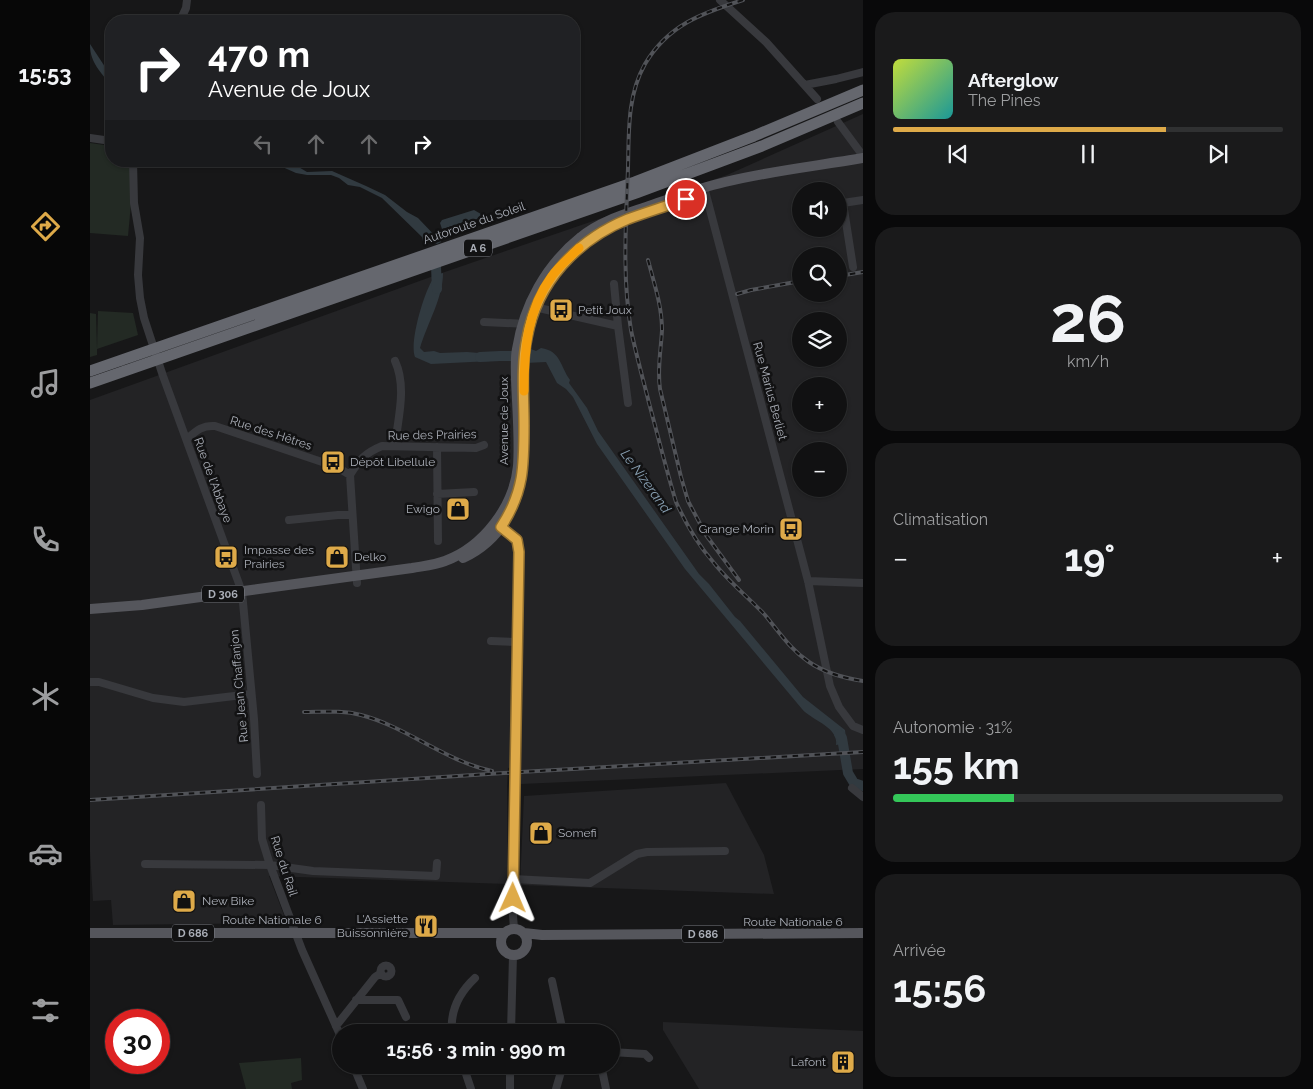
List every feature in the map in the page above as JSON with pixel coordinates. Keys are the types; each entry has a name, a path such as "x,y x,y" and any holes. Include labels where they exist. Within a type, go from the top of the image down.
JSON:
{"highway":[{"name":"Autoroute du Soleil","path":"90,371 635,182 730,146 863,90"},
{"name":"Autoroute du Soleil","path":"90,383 644,191 762,146 863,103"}],"main road":[{"name":"Avenue de Joux","path":"795,173 863,157"},
{"name":"Avenue de Joux","path":"90,609 242,594 430,570 456,562 478,550 513,508 523,470 521,350 538,286 546,274 579,238 590,230 616,217 741,179 863,164"},
{"name":"Avenue de Joux","path":"90,614 142,610 242,594"},
{"path":"514,928 525,938 521,953 513,955 505,952 502,937 514,928"},
{"name":"Route Nationale 6","path":"90,933 295,932 484,934 502,937"},
{"name":"Route Nationale 6","path":"525,938 542,935 863,934"}],"street":[{"path":"183,15 187,0"},
{"path":"720,0 766,42 817,99"},
{"path":"805,85 863,72"},
{"path":"838,122 863,157"},
{"path":"90,138 105,140"},
{"name":"Rue de l'Abbaye","path":"132,167 134,203 140,238 138,275 140,298 163,376 242,594"},
{"name":"Rue Marius Berliet","path":"705,190 808,581 830,686 839,708 853,726 863,730"},
{"path":"853,266 843,203 863,200"},
{"path":"614,284 628,403"},
{"path":"533,307 618,326"},
{"path":"484,322 527,324"},
{"path":"394,361 400,372 400,400 394,446"},
{"name":"Rue des Hêtres","path":"187,439 199,429 215,426 337,467 350,475"},
{"name":"Rue des Prairies","path":"350,475 358,461 370,451 382,446 476,448 484,445"},
{"path":"437,447 438,541"},
{"path":"350,475 357,579"},
{"path":"438,494 474,492"},
{"path":"288,520 352,515"},
{"path":"498,525 517,540 518,546 513,879 514,928"},
{"path":"808,581 863,583"},
{"name":"Rue Jean Chaffanjon","path":"242,594 257,774"},
{"path":"491,641 518,642"},
{"path":"90,682 99,682 153,698 184,702 251,694"},
{"path":"852,788 863,797"},
{"name":"Rue du Rail","path":"260,805 262,839 270,865 295,932 335,1024"},
{"path":"513,879 590,883 636,854 647,852 725,850"},
{"path":"145,864 270,865 313,871 436,876 437,863"},
{"path":"511,1024 513,955"},
{"path":"338,1024 375,977 381,973"},
{"path":"451,1024 455,1004 464,987 475,978"},
{"path":"552,982 561,1024"},
{"path":"356,1000 398,1000 406,1017"},
{"path":"620,1053 645,1054 648,1058"},
{"path":"357,1074 363,1089"},
{"path":"466,1074 470,1089"},
{"path":"510,1074 510,1089"},
{"path":"556,1089 560,1074"},
{"path":"603,1074 606,1089"}],"shaded area":[{"path":"90,44 105,67 105,79 94,63"},
{"path":"863,114 863,769 521,784 521,767 508,768 508,884 269,876 287,923 113,925 111,900 93,901 90,852 90,400 439,274 727,175"},
{"path":"90,143 105,145 105,167 130,167 131,204 128,236 90,233"},
{"path":"282,167 299,167 307,172 332,171 385,195 418,218 441,242 437,244 431,241 427,244 423,242 422,237 382,198 360,187 348,185 331,175 296,173"},
{"path":"474,210 481,214 480,218 442,229 440,223 442,220"},
{"path":"443,273 438,301 420,348 424,352 491,354 491,361 431,364 415,357 414,341 422,306 433,279"},
{"path":"98,311 133,313 138,335 97,349"},
{"path":"90,313 96,314 97,355 90,357"},
{"path":"541,348 553,352 559,360 570,380 569,383 587,408 598,431 699,574 803,697 845,730 847,747 841,744 836,745 833,733 824,724 802,709 685,569 597,444 573,397 557,383 546,362 525,363 525,353 531,349 536,351"},
{"path":"726,783 764,855 774,894 520,885 524,796"},
{"path":"663,1022 863,1031 863,1089 699,1089 663,1030"},
{"path":"301,1058 302,1080 291,1083 292,1089 246,1089 239,1063"}],"waterway":[{"name":"Le Nizerand","path":"436,267 437,289"},
{"name":"Le Nizerand","path":"480,357 525,356"},
{"name":"Le Nizerand","path":"839,734 842,738 848,773 854,783 863,786"}],"railway":[{"path":"743,0 700,16 675,30 654,51 639,76 632,101 629,128 626,290 631,330 676,502 698,542 720,570 765,615 796,652 815,666 828,672 863,681"},
{"path":"648,260 662,321 659,367 660,389 681,477 688,501 706,535 739,580"},
{"path":"847,275 863,272"},
{"path":"737,294 792,283"},
{"path":"304,712 354,713 378,720 458,760 492,771"},
{"path":"90,800 863,752"}],"slow traffic":[{"path":"524,391 526,339 536,308 552,276 579,248"}],"place":[{"name":"Petit Joux","path":"561,310"},
{"name":"Dépôt Libellule","path":"333,462"},
{"name":"Ewigo","path":"458,509"},
{"name":"Grange Morin","path":"791,529"},
{"name":"Impasse des Prairies","path":"226,557"},
{"name":"Delko","path":"337,557"},
{"name":"Somefi","path":"541,833"},
{"name":"New Bike","path":"184,901"},
{"name":"L'Assiette Buissonnière","path":"426,926"},
{"name":"Lafont","path":"843,1062"}],"route":[{"path":"513,898 519,552 517,540 501,527 513,508 523,470 524,356 526,339 536,308 552,276 587,241 628,219 686,199"}]}
